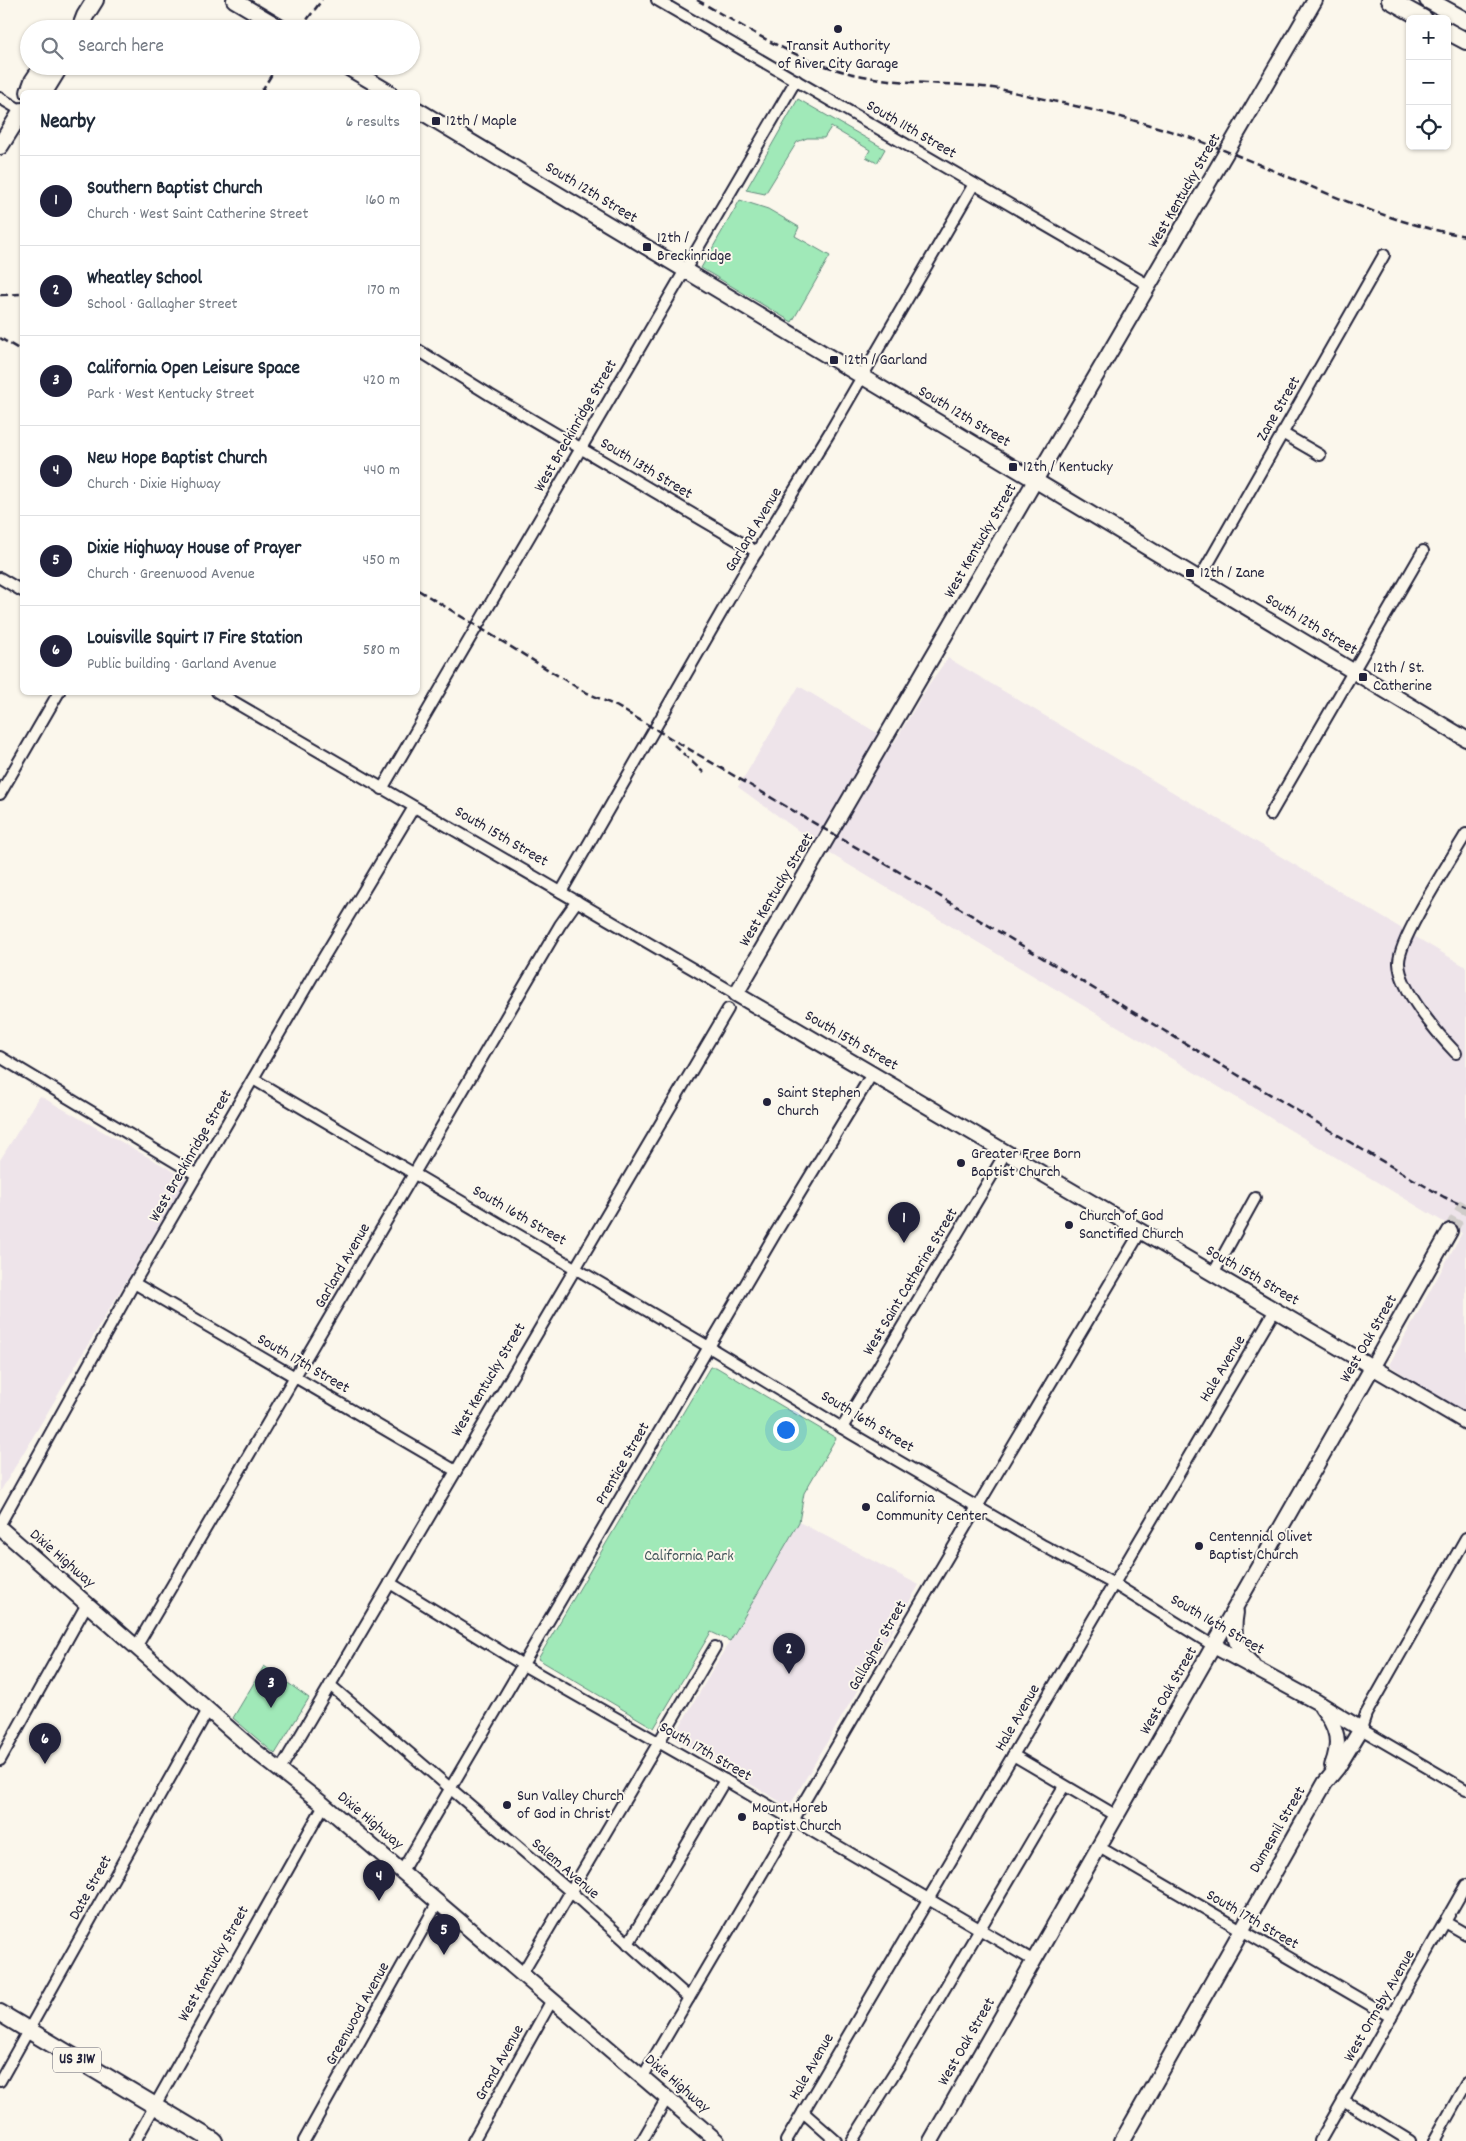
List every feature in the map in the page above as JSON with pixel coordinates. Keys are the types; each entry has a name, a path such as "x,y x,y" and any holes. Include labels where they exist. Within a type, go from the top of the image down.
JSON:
{"main road":[{"path":"84,20 95,0"},
{"path":"1390,0 1417,15"},
{"path":"1428,0 1466,21"},
{"path":"1451,34 1466,41"},
{"path":"30,90 37,75"},
{"path":"45,90 54,75"},
{"path":"0,146 20,114"},
{"name":"US 31W","path":"0,2013 214,2141"}],"street":[{"path":"234,0 268,20"},
{"name":"South 11th Street","path":"657,0 1150,286"},
{"name":"West Kentucky Street","path":"736,994 1316,0"},
{"path":"360,75 386,90"},
{"name":"West Breckinridge Street","path":"382,789 796,80"},
{"path":"0,98 20,110"},
{"name":"South 12th Street","path":"420,111 1466,739"},
{"name":"Garland Avenue","path":"561,892 757,552 862,377 974,184"},
{"name":"Zane Street","path":"1200,578 1384,255"},
{"name":"South 13th Street","path":"420,351 490,395 757,552"},
{"path":"1282,433 1320,455"},
{"path":"1270,815 1424,551"},
{"path":"0,578 20,590"},
{"path":"0,794 57,695"},
{"name":"South 15th Street","path":"222,695 1466,1422"},
{"name":"West Breckinridge Street","path":"0,1524 134,1283 397,832 414,807"},
{"path":"1456,1053 1425,1016 1402,976 1399,963 1400,952 1409,932 1466,834"},
{"name":"Garland Avenue","path":"136,1647 560,925 577,901"},
{"name":"West Kentucky Street","path":"280,1770 728,1009"},
{"path":"0,1057 198,1175"},
{"name":"Prentice Street","path":"402,1871 709,1347 872,1074"},
{"name":"South 16th Street","path":"253,1079 709,1347 842,1428 1114,1584 1234,1659 1255,1668 1317,1702 1466,1790"},
{"name":"West Saint Catherine Street","path":"842,1428 1006,1152"},
{"path":"1213,1274 1255,1198"},
{"name":"Gallagher Street","path":"642,2078 1141,1231"},
{"name":"West Oak Street","path":"931,2141 1450,1231"},
{"name":"South 17th Street","path":"134,1283 456,1471"},
{"name":"Hale Avenue","path":"786,2141 1275,1310"},
{"name":"Dixie Highway","path":"0,1528 255,1751 324,1805 717,2141"},
{"name":"Dumesnil Street","path":"1122,2141 1325,1783 1338,1767 1360,1729 1366,1714 1466,1538"},
{"name":"South 17th Street","path":"390,1583 523,1665 725,1780 1034,1961"},
{"path":"0,1760 87,1604"},
{"path":"1237,1606 1235,1636 1240,1653 1255,1668"},
{"path":"522,1974 715,1647"},
{"name":"Salem Avenue","path":"330,1685 571,1892 689,1998"},
{"path":"1317,1702 1334,1725 1338,1742 1337,1753 1325,1783"},
{"name":"Date Street","path":"0,2080 208,1710"},
{"path":"1013,1756 1117,1816"},
{"path":"628,1944 725,1780"},
{"path":"852,2141 1064,1786"},
{"name":"West Kentucky Street","path":"135,2141 324,1805"},
{"name":"South 17th Street","path":"1099,1847 1391,2017"},
{"name":"West Ormsby Avenue","path":"1320,2141 1466,1885"},
{"name":"Greenwood Avenue","path":"304,2141 438,1902"},
{"path":"1445,1922 1466,1934"},
{"name":"Grand Avenue","path":"473,2141 552,2000"},
{"path":"1434,2141 1466,2084"},
{"path":"642,2141 666,2098"},
{"path":"1343,2100 1410,2141"},
{"path":"803,2112 836,2141"}],"shaded area":[{"path":"948,658 1466,967 1466,1415 1389,1365 1462,1233 829,853 738,787 799,686 894,743 929,684"},
{"path":"40,1096 187,1179 0,1492 0,1160"},
{"path":"799,1522 919,1585 789,1807 673,1738"}],"green space":[{"path":"798,99 885,149 877,163 866,157 870,150 831,127 824,138 807,138 797,142 765,194 746,190"},
{"path":"740,200 768,209 799,227 795,236 830,256 792,322 701,268"},
{"name":"California Park","path":"710,1367 716,1367 836,1438 804,1493 799,1522 730,1641 711,1632 654,1728 538,1659"},
{"path":"264,1666 309,1698 275,1754 233,1718"}],"tunnel":[{"path":"1450,1231 1466,1203"}],"railway":[{"path":"307,20 322,0"},
{"path":"697,0 777,45 819,64 841,71 897,81 999,89 1129,119 1205,143 1333,196 1398,220 1466,236"},
{"path":"262,90 271,75"},
{"path":"0,295 20,294"},
{"path":"0,338 20,350"},
{"path":"420,591 583,691 616,706 891,867 1363,1150 1444,1197 1466,1207"},
{"path":"674,745 704,773"}],"place":[{"name":"Transit Authority of River City Garage","path":"838,29"},
{"name":"12th / Maple","path":"436,121"},
{"name":"12th / Breckinridge","path":"647,247"},
{"name":"12th / Garland","path":"834,360"},
{"name":"12th / Kentucky","path":"1013,467"},
{"name":"12th / Zane","path":"1190,573"},
{"name":"12th / St. Catherine","path":"1363,677"},
{"name":"Saint Stephen Church","path":"767,1102"},
{"name":"Greater Free Born Baptist Church","path":"961,1163"},
{"name":"Church of God Sanctified Church","path":"1069,1225"},
{"name":"Southern Baptist Church","path":"904,1243"},
{"name":"California Community Center","path":"866,1507"},
{"name":"Centennial Olivet Baptist Church","path":"1199,1546"},
{"name":"Wheatley School","path":"789,1674"},
{"name":"California Open Leisure Space","path":"271,1708"},
{"name":"Louisville Squirt 17 Fire Station","path":"45,1764"},
{"name":"Sun Valley Church of God in Christ","path":"507,1805"},
{"name":"Mount Horeb Baptist Church","path":"742,1817"},
{"name":"New Hope Baptist Church","path":"379,1901"},
{"name":"Dixie Highway House of Prayer","path":"444,1955"}]}
